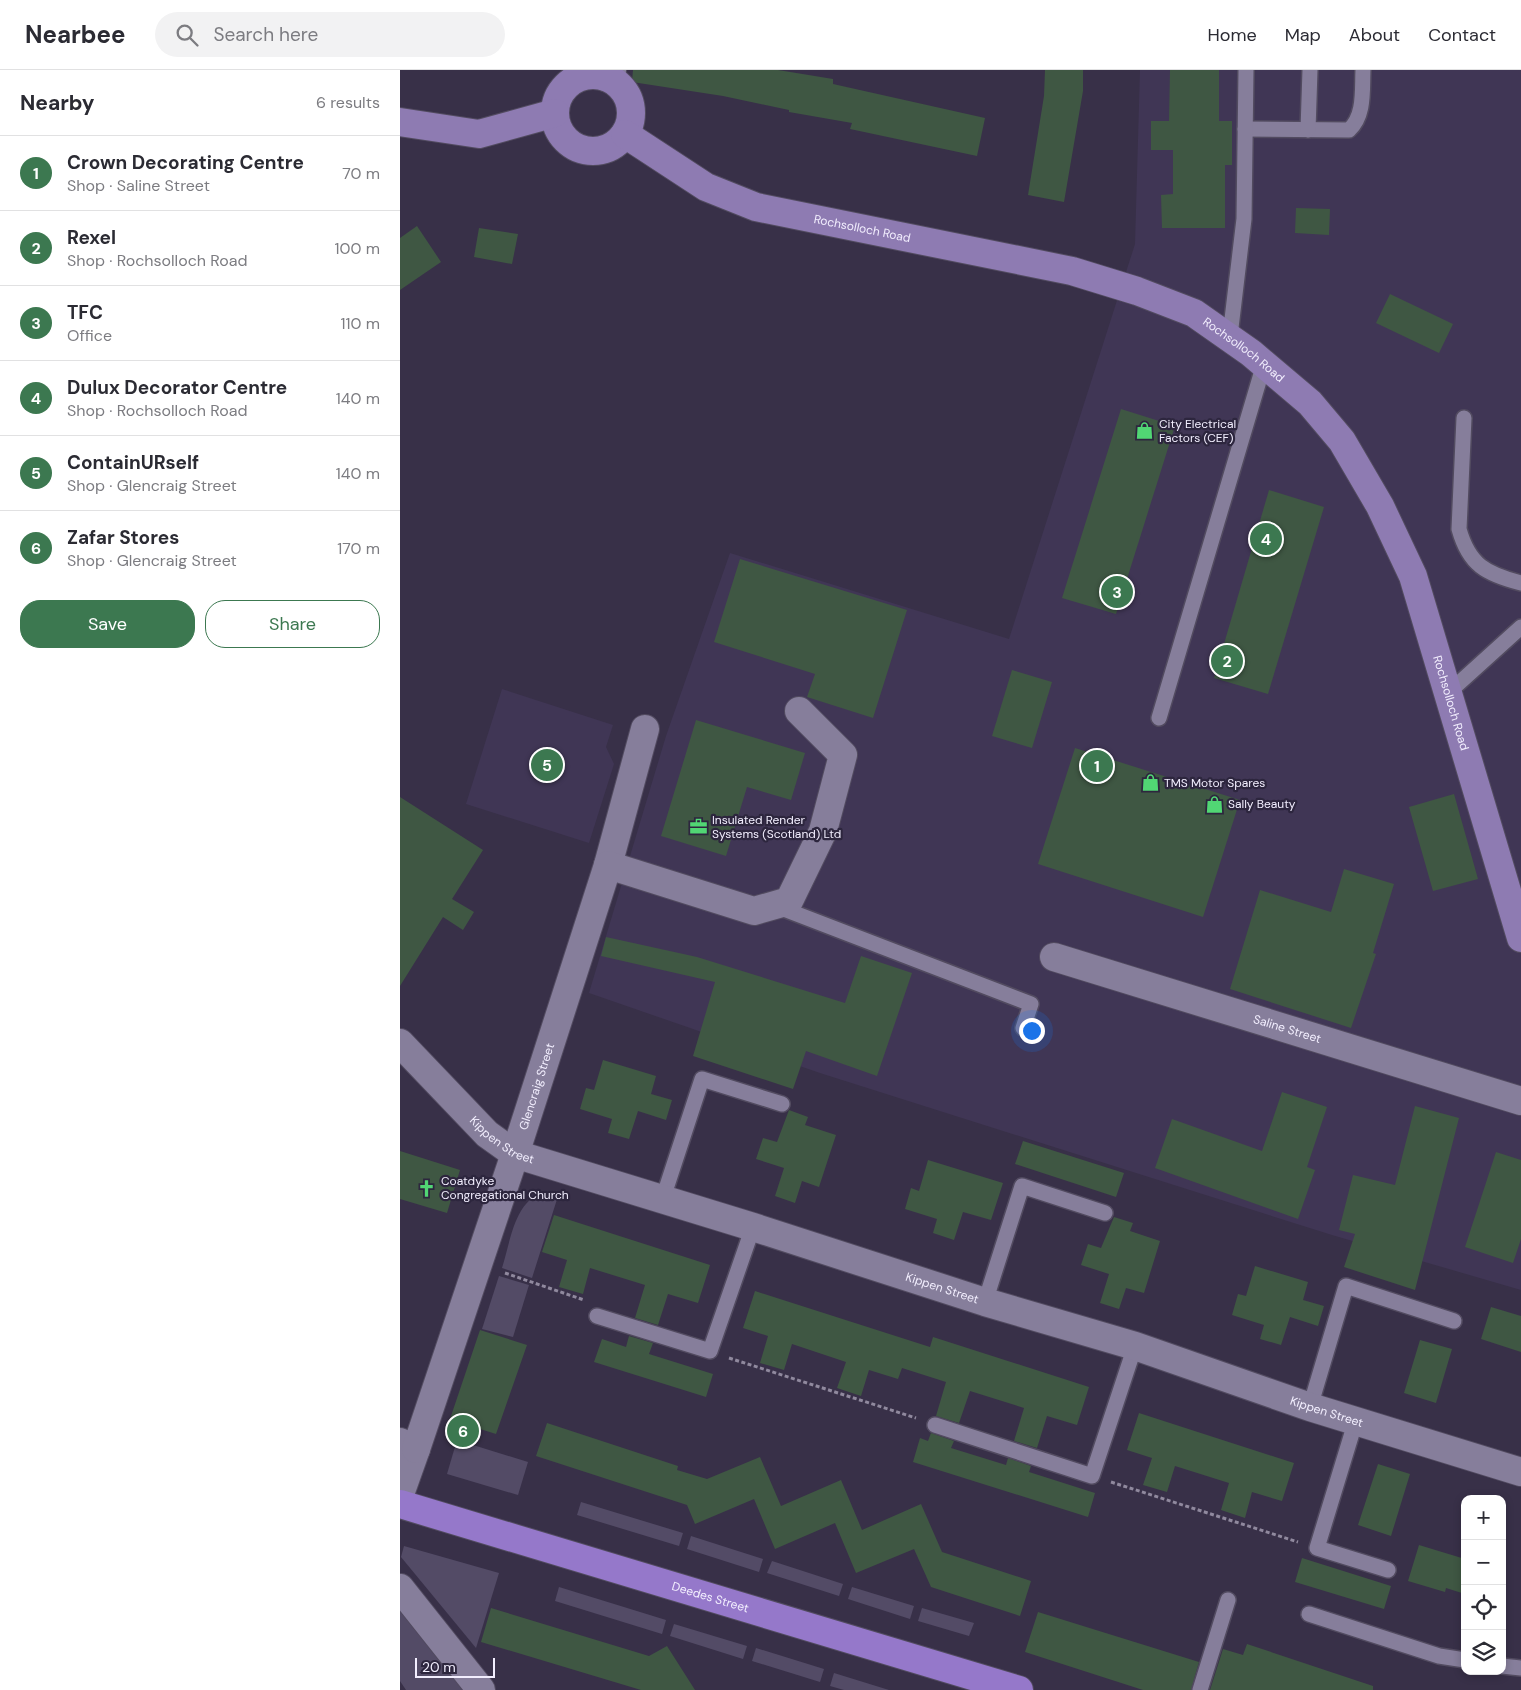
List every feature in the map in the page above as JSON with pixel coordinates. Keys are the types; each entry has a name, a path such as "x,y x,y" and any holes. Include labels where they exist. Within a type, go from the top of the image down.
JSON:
{"main road":[{"name":"Deedes Street","path":"400,1504 1019,1690"}],"street":[{"path":"609,73 627,96 631,115 625,134 615,144 603,149 586,150 565,140 559,130 555,113 560,94 568,84 583,76 609,73"},
{"path":"400,122 479,134 555,113"},
{"name":"Rochsolloch Road","path":"625,134 706,187 756,207 1072,271 1137,291 1194,313 1230,336 1310,403 1342,441 1380,506 1413,576 1521,938"},
{"path":"608,865 754,911 790,901 824,831 843,755 799,711"},
{"name":"Glencraig Street","path":"400,1494 408,1445 479,1264 608,865 645,729"},
{"name":"Saline Street","path":"1054,958 1521,1101"},
{"name":"Kippen Street","path":"400,1043 487,1134 515,1154 753,1227 985,1302 1135,1346 1310,1407 1521,1472"},
{"path":"400,1588 481,1690"}],"lane":[{"path":"1230,336 1244,219 1246,70"},
{"path":"1308,130 1310,70"},
{"path":"1245,129 1349,130 1356,124 1360,110 1363,70"},
{"path":"1159,718 1264,364"},
{"path":"1464,418 1458,529 1464,547 1474,562 1486,570 1521,583"},
{"path":"1448,693 1521,627"},
{"path":"774,906 1030,1004 1023,1028"},
{"path":"662,1200 702,1079 782,1104"},
{"path":"985,1302 1022,1186 1105,1213"},
{"path":"597,1316 710,1351 753,1227"},
{"path":"1310,1407 1346,1286 1454,1321"},
{"path":"935,1425 1092,1476 1135,1346"},
{"path":"1356,1420 1317,1548 1388,1570"},
{"path":"1200,1690 1228,1600"},
{"path":"1309,1614 1439,1656 1461,1659"},
{"path":"1506,1666 1521,1668"}],"path":[{"path":"479,1264 600,1306 597,1316"},
{"path":"710,1351 935,1425"},
{"path":"1092,1476 1317,1548"}],"shaded area":[{"path":"1140,70 1521,70 1521,1290 1332,1235 820,1073 589,993 666,736 730,553 1009,639 1135,244"},
{"path":"502,689 613,725 606,747 614,764 589,843 466,804"},
{"path":"550,1191 559,1193 532,1278 502,1268 516,1220 522,1210 538,1194"},
{"path":"499,1276 529,1285 513,1337 482,1329"},
{"path":"457,1440 528,1462 518,1495 447,1474"},
{"path":"581,1502 683,1533 679,1546 577,1515"},
{"path":"691,1536 763,1559 759,1572 687,1549"},
{"path":"404,1546 499,1573 476,1648 401,1557"},
{"path":"772,1561 843,1584 839,1596 767,1573"},
{"path":"559,1587 666,1620 662,1634 555,1601"},
{"path":"852,1587 914,1606 910,1619 848,1599"},
{"path":"922,1608 974,1623 969,1636 918,1621"},
{"path":"400,1611 463,1690 406,1690 400,1681"},
{"path":"674,1624 747,1646 743,1659 670,1636"},
{"path":"756,1648 824,1669 820,1682 752,1661"},
{"path":"834,1673 889,1690 844,1690 830,1686"}],"building":[{"path":"633,70 778,70 833,79 833,84 985,118 977,156 850,129 852,123 789,112 789,110 723,96 632,82"},
{"path":"1045,70 1083,70 1083,91 1064,202 1028,195 1044,96"},
{"path":"1170,70 1219,70 1219,121 1232,121 1232,165 1225,165 1225,228 1162,228 1161,195 1173,194 1173,150 1151,150 1151,121 1169,121"},
{"path":"1296,208 1330,209 1329,235 1295,233"},
{"path":"417,226 441,262 400,290 400,238"},
{"path":"479,228 518,234 512,264 474,257"},
{"path":"1390,294 1453,324 1439,353 1376,323"},
{"path":"1121,409 1175,426 1116,614 1062,598"},
{"path":"1269,490 1324,507 1268,694 1214,678"},
{"path":"740,559 907,610 873,718 807,697 815,674 714,642"},
{"path":"1012,670 1052,682 1032,748 992,736"},
{"path":"696,720 805,753 791,800 747,787 726,856 661,836"},
{"path":"1075,748 1240,800 1203,917 1038,864"},
{"path":"1454,794 1478,879 1433,891 1409,807"},
{"path":"400,797 483,850 452,899 474,912 463,930 443,917 400,986"},
{"path":"1344,869 1394,884 1373,953 1376,954 1351,1028 1230,989 1260,890 1331,912"},
{"path":"606,937 697,957 845,1003 861,956 912,973 877,1076 806,1051 793,1089 693,1056 715,982 601,956"},
{"path":"603,1060 656,1076 651,1094 672,1100 666,1120 638,1111 629,1139 608,1133 612,1119 580,1109 586,1088 594,1090"},
{"path":"1282,1092 1327,1107 1307,1167 1315,1170 1298,1219 1155,1168 1172,1119 1262,1151"},
{"path":"1415,1106 1459,1118 1415,1290 1344,1267 1355,1234 1339,1230 1353,1175 1395,1185"},
{"path":"789,1110 808,1117 805,1125 836,1135 819,1187 802,1181 795,1203 775,1196 784,1168 756,1159 763,1138 777,1142"},
{"path":"1023,1141 1124,1173 1116,1197 1015,1164"},
{"name":"Coatdyke Congregational Church","path":"400,1151 460,1170 447,1213 400,1199"},
{"path":"1496,1152 1521,1160 1521,1239 1513,1263 1465,1247"},
{"path":"928,1160 1003,1183 991,1220 963,1212 954,1240 933,1233 937,1219 905,1209 911,1188 919,1191"},
{"path":"554,1215 710,1265 698,1303 668,1294 658,1325 635,1318 645,1285 590,1268 583,1294 559,1287 567,1260 542,1252"},
{"path":"1114,1217 1133,1223 1130,1231 1160,1241 1144,1293 1126,1288 1119,1309 1100,1303 1109,1274 1081,1265 1088,1244 1101,1248"},
{"path":"1255,1266 1308,1282 1303,1300 1324,1306 1318,1326 1290,1317 1281,1345 1260,1339 1264,1325 1232,1315 1238,1294 1246,1296"},
{"path":"755,1291 930,1347 933,1337 1089,1387 1077,1425 1047,1416 1037,1448 1014,1441 1024,1408 970,1391 959,1423 936,1416 946,1382 902,1368 898,1379 869,1370 861,1396 837,1388 846,1362 792,1344 784,1370 760,1363 768,1336 743,1328"},
{"path":"1491,1307 1521,1316 1521,1352 1481,1339"},
{"path":"480,1330 527,1345 496,1434 477,1428 474,1439 451,1431 454,1421 450,1419"},
{"path":"629,1336 653,1343 649,1354 713,1374 706,1397 594,1362 602,1339 626,1347"},
{"path":"1420,1340 1452,1349 1436,1403 1404,1393"},
{"path":"1139,1413 1294,1463 1282,1501 1252,1492 1245,1518 1221,1510 1229,1483 1175,1466 1167,1492 1143,1485 1152,1458 1127,1450"},
{"path":"547,1423 678,1466 677,1470 707,1479 760,1457 781,1506 841,1480 862,1530 921,1504 942,1552 1031,1581 1020,1616 931,1587 914,1549 856,1573 835,1523 775,1549 754,1499 695,1524 687,1505 536,1456"},
{"path":"931,1433 954,1441 951,1448 1006,1465 1008,1458 1031,1466 1029,1472 1095,1493 1088,1517 913,1462 920,1438 928,1441"},
{"path":"1378,1464 1410,1474 1391,1536 1358,1525"},
{"path":"1419,1545 1461,1558 1461,1593 1446,1588 1445,1592 1408,1581"},
{"path":"1302,1558 1391,1586 1384,1609 1295,1582"},
{"path":"491,1608 649,1656 667,1646 695,1690 641,1690 481,1642"},
{"path":"1038,1612 1199,1662 1191,1690 1143,1690 1025,1652"},
{"path":"1247,1644 1373,1686 1373,1690 1210,1690 1223,1649 1243,1655"}],"place":[{"name":"City Electrical Factors (CEF)","path":"1145,431"},
{"name":"Dulux Decorator Centre","path":"1266,539"},
{"name":"TFC","path":"1117,592"},
{"name":"Rexel","path":"1227,661"},
{"name":"ContainURself","path":"547,765"},
{"name":"Crown Decorating Centre","path":"1097,766"},
{"name":"TMS Motor Spares","path":"1150,783"},
{"name":"Sally Beauty","path":"1214,804"},
{"name":"Insulated Render Systems (Scotland) Ltd","path":"698,827"},
{"name":"Coatdyke Congregational Church","path":"427,1188"},
{"name":"Zafar Stores","path":"463,1431"}]}
